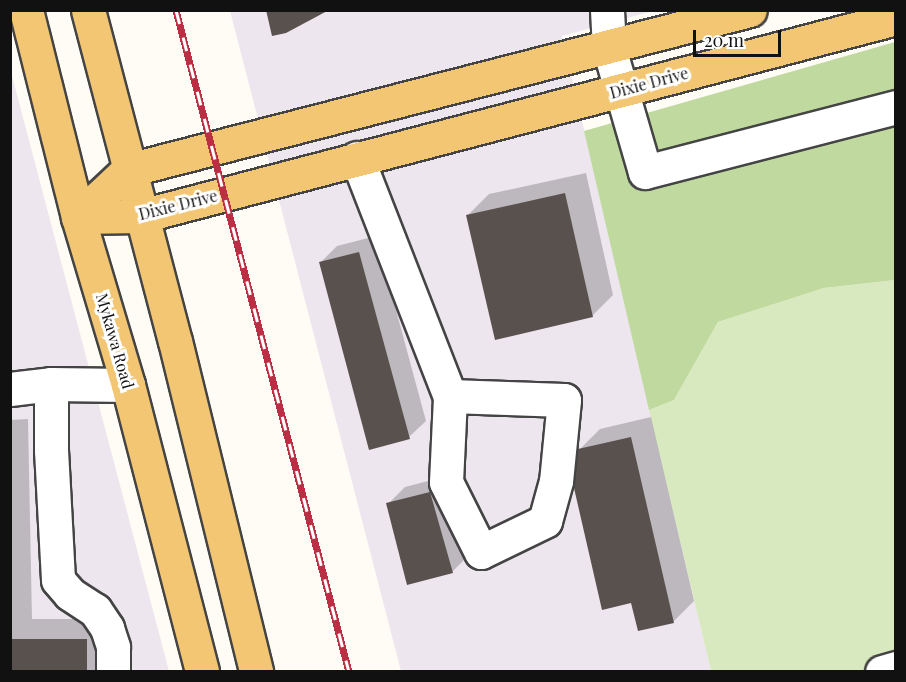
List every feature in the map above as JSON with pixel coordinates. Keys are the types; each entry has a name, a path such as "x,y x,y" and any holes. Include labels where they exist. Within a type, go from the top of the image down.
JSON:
{"main road":[{"name":"Mykawa Road","path":"26,10 78,217 128,385 202,672"},
{"path":"88,10 128,170 175,341 256,672"},
{"path":"78,217 128,170 750,10"},
{"name":"Dixie Drive","path":"78,217 141,216 896,18"}],"street":[{"path":"607,10 609,48 645,172 896,106"},
{"path":"357,158 450,396 446,482 481,552 545,521 556,482 564,400 450,396"},
{"path":"51,384 51,450 58,580 70,594 94,610 107,628 113,647 113,672"},
{"path":"10,389 51,384 128,385"},
{"path":"882,672 896,668"}],"shaded area":[{"path":"230,11 653,11 562,36 711,671 401,671"},
{"path":"11,72 169,671 11,671"}],"green space":[{"path":"895,42 895,280 824,288 718,322 674,400 649,410 584,131"},
{"path":"895,280 895,671 711,671 649,410 674,400 718,322 824,288"}],"building":[{"path":"266,10 329,10 286,33 272,36"},
{"path":"565,193 593,317 495,340 466,215"},
{"path":"359,252 410,439 369,450 319,262"},
{"path":"631,437 674,623 638,631 631,603 602,610 574,488 578,449"},
{"path":"430,492 453,573 407,585 386,503"},
{"path":"10,639 87,639 87,672 10,672"}],"railway":[{"path":"176,10 349,672"}]}
